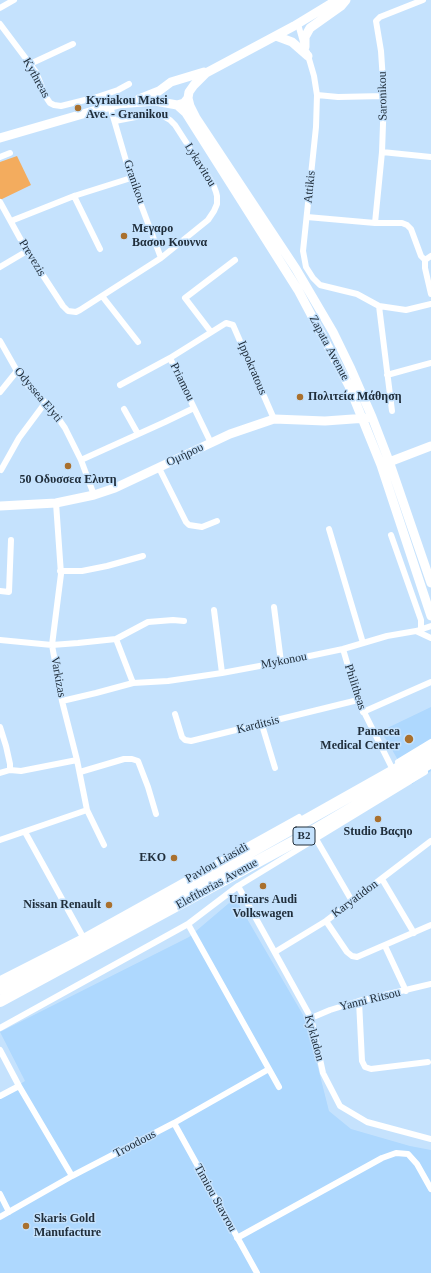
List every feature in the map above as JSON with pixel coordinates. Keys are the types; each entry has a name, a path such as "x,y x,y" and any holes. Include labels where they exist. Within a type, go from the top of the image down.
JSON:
{"highway":[{"name":"Eleftherias Avenue","path":"0,988 88,943 170,893 431,750"},
{"name":"Eleftherias Avenue","path":"0,1001 312,832 431,762"}],"main road":[{"path":"0,138 100,108 147,97 167,86 171,82 216,67 298,24 337,0"},
{"path":"306,51 305,38 310,28 341,6 346,0"},
{"path":"276,36 292,42 306,51"},
{"path":"114,105 155,101 174,104 184,103 198,80 216,67"},
{"path":"177,81 186,84 189,95"},
{"path":"167,86 165,96 174,104"},
{"name":"Zapata Avenue","path":"189,95 190,106 196,118 296,269 329,325 352,369 372,417 431,616"},
{"name":"Zapata Avenue","path":"174,104 186,113 298,290 349,386 362,419 385,463 431,583"},
{"name":"Ομήρου","path":"0,506 56,503 94,495 115,488 230,434 274,419 325,422 372,417"},
{"path":"385,463 431,446"}],"street":[{"path":"0,8 7,2 14,0"},
{"name":"Saronikou","path":"375,223 382,152 384,96 381,51 376,21 380,17 423,0"},
{"name":"Kythreas","path":"0,24 36,72 46,97 54,105 65,105 96,97"},
{"name":"Attikis","path":"298,24 314,76 317,95 316,127 303,250 306,267 313,278 320,285 357,294 379,306 406,310 431,304"},
{"path":"30,64 73,44"},
{"path":"100,108 96,97 118,90 130,84"},
{"path":"317,95 338,97 384,96"},
{"name":"Granikou","path":"114,105 115,121 131,178 161,258"},
{"name":"Lykavitou","path":"68,312 76,312 80,310 161,258 208,220 214,211 216,204 216,192 213,184 175,125 170,120 161,115 151,114 115,121"},
{"path":"382,152 431,157"},
{"path":"0,158 10,153"},
{"path":"11,221 74,196 131,178"},
{"path":"74,196 100,249"},
{"name":"Prevezis","path":"0,202 27,251 68,312"},
{"path":"307,217 375,223 402,223 407,225 412,229 421,256 425,260 425,268 431,294"},
{"path":"0,267 27,251"},
{"path":"425,260 431,256"},
{"path":"211,332 185,298 235,260"},
{"path":"102,296 138,342"},
{"path":"379,306 392,411"},
{"name":"Priamou","path":"211,443 170,358 226,323"},
{"name":"Ippokratous","path":"226,323 233,325 274,419"},
{"name":"Odyssea Elyti","path":"0,341 17,371 51,408 65,428 81,460 94,495"},
{"path":"120,385 170,358"},
{"path":"387,375 431,363"},
{"path":"0,392 17,371"},
{"path":"1,470 19,438 45,403"},
{"path":"81,460 194,408"},
{"path":"124,409 138,434"},
{"path":"159,468 189,526 202,527 217,521"},
{"name":"Varkizas","path":"56,503 60,571 52,645 62,701 78,760 87,810 104,845"},
{"path":"329,529 363,643"},
{"path":"392,535 421,620 419,630 431,638"},
{"path":"0,591 9,592 11,540"},
{"path":"60,571 88,570 143,556"},
{"path":"274,608 281,662"},
{"path":"214,610 222,673"},
{"path":"0,640 52,645 116,638 148,622 172,620 184,621"},
{"name":"Mykonou","path":"62,701 133,683 162,681 222,673 281,662 343,649 431,626"},
{"path":"116,638 133,683"},
{"name":"Philitheas","path":"343,649 358,700 391,766"},
{"path":"364,712 431,682"},
{"name":"Karditsis","path":"175,714 182,736 185,740 191,741 262,725 358,700"},
{"path":"262,725 275,768"},
{"path":"0,728 9,758 10,770"},
{"name":"Pavlou Liasidi","path":"199,877 431,742"},
{"path":"80,772 124,759 138,761 156,814"},
{"path":"0,773 10,770 21,771 78,760"},
{"path":"0,1028 188,924 238,886 431,769"},
{"path":"0,840 87,810"},
{"path":"25,832 82,937"},
{"path":"316,839 352,901"},
{"name":"Karyatidon","path":"276,952 326,921 431,841"},
{"path":"382,879 414,933"},
{"name":"Kykladon","path":"238,886 276,952 310,1018 323,1073 340,1106 367,1122 431,1140"},
{"name":"Pavlou Liasidi","path":"0,979 170,893"},
{"path":"326,921 347,952 352,956 360,956 431,925"},
{"path":"188,924 278,1087"},
{"path":"385,946 406,991"},
{"name":"Yanni Ritsou","path":"310,1018 359,1001 431,984"},
{"path":"359,1001 362,1061 365,1067 371,1070 428,1062"},
{"path":"0,1050 19,1086 72,1176"},
{"name":"Troodous","path":"0,1217 72,1176 174,1123 269,1070"},
{"path":"0,1096 19,1086"},
{"name":"Timiou Stavrou","path":"174,1123 257,1273"},
{"path":"237,1238 382,1158 396,1153 408,1154 417,1164 431,1189"},
{"path":"0,1194 9,1212"}],"shaded area":[{"path":"17,156 31,185 0,200 0,162"},
{"path":"431,707 431,771 412,784 381,731"},
{"path":"235,898 306,1020 329,1111 351,1129 410,1146 431,1150 431,1273 0,1273 0,1096 25,1081 0,1032 189,937"}],"place":[{"name":"Kyriakou Matsi Ave. - Granikou","path":"78,108"},
{"name":"Μεγαρο Βασου Κουννα","path":"124,236"},
{"name":"Πολιτεία Μάθηση","path":"300,397"},
{"name":"50 Οδυσσεα Ελυτη","path":"68,466"},
{"name":"Panacea Medical Center","path":"409,739"},
{"name":"Studio Βαςηο","path":"378,819"},
{"name":"EKO","path":"174,858"},
{"name":"Unicars Audi Volkswagen","path":"263,886"},
{"name":"Nissan Renault","path":"109,905"},
{"name":"Skaris Gold Manufacture","path":"26,1226"}]}
